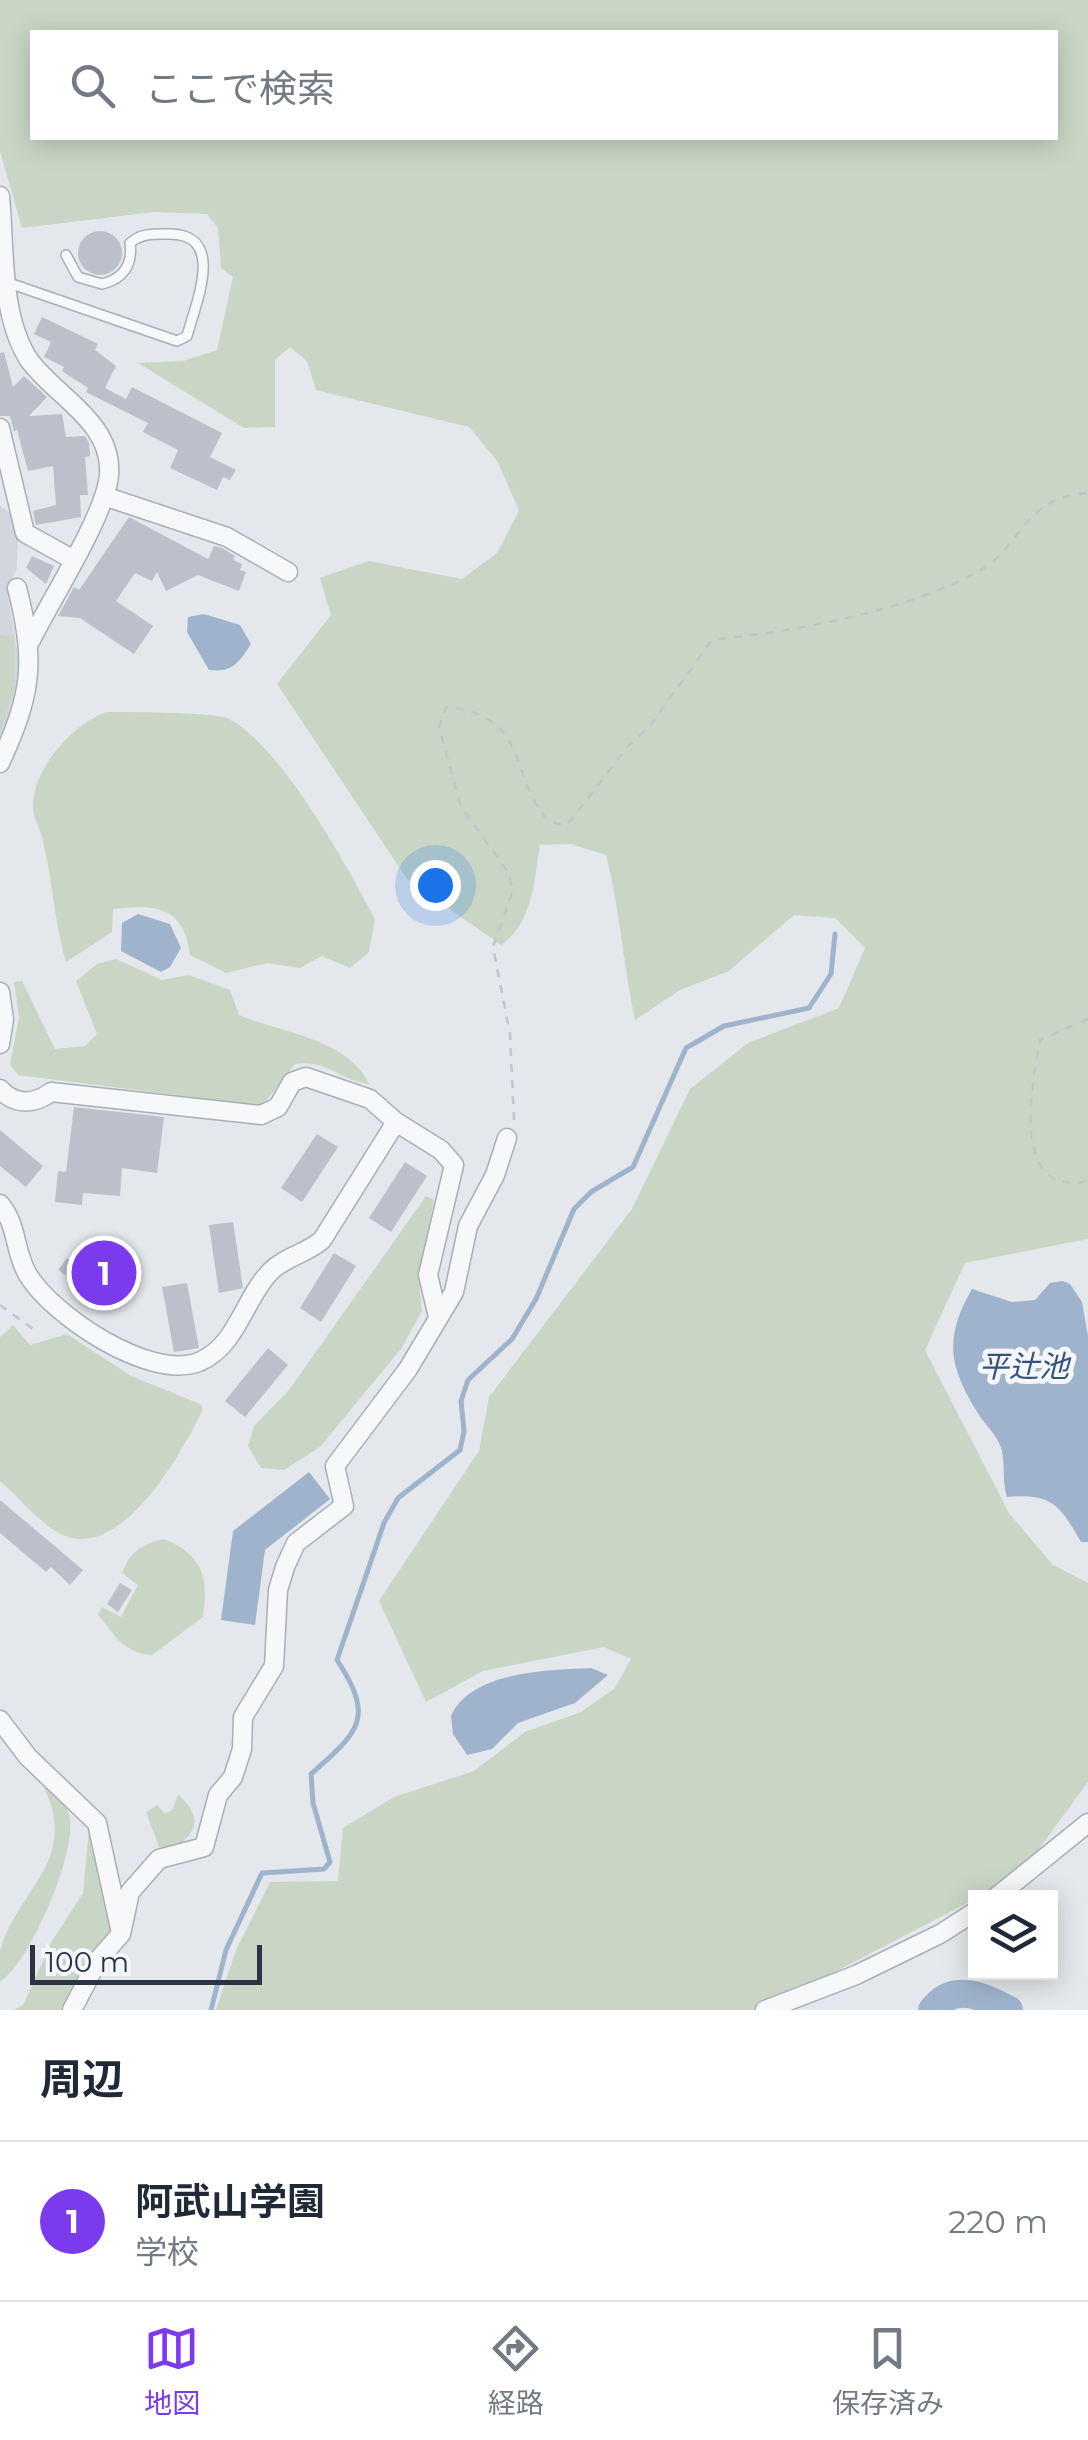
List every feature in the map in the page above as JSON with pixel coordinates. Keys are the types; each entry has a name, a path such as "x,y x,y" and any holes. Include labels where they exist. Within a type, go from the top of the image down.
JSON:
{"street":[{"path":"0,196 14,330"},
{"path":"0,307 34,366 100,435 109,465 104,496 30,640"},
{"path":"0,428 8,490 25,533 72,559"},
{"path":"104,496 227,536 288,572"},
{"path":"0,762 24,698 30,640 16,588"},
{"path":"0,992 4,1019 0,1044"},
{"path":"0,1089 7,1097 26,1102 51,1092 262,1115 278,1107 292,1082 306,1077 370,1099 396,1122 441,1150 454,1166 428,1275 438,1317"},
{"path":"0,1204 14,1228 28,1276 44,1294 104,1340 157,1364 181,1366 216,1351 269,1274 307,1254 322,1240 396,1122"},
{"path":"72,2010 98,1960 121,1934 130,1892 159,1859 204,1847 218,1795 234,1777 242,1749 243,1718 274,1666 278,1590 286,1566 296,1543 344,1506 346,1499 335,1466 342,1451 408,1369 454,1292 468,1226 496,1175 508,1138"},
{"path":"0,1720 28,1758 97,1823 121,1934"},
{"path":"1005,1890 1088,1823"},
{"path":"765,2010 856,1975 968,1916"}],"lane":[{"path":"6,282 177,341 187,336 205,262 191,238 177,234 140,236 130,243 131,256 124,273 102,284 78,277 66,255"}],"path":[{"path":"508,1138 517,1113 514,1063 493,947 513,891 508,872 461,808 441,737 446,707 470,710 490,720 517,748 532,802 549,822 568,825 629,744 649,727 712,640 828,622 947,584 982,570 1035,512 1088,493"},
{"path":"1088,1019 1040,1040 1028,1106 1035,1155 1049,1178 1070,1185 1088,1181"},
{"path":"0,1305 33,1329"}],"shaded area":[{"path":"0,506 15,515 18,537 17,568 7,589 19,663 16,695 0,741"}],"green space":[{"path":"0,0 1088,0 1088,1239 965,1263 925,1350 1009,1513 1053,1565 1088,1583 1088,1782 1019,1876 992,1890 968,1890 968,1903 762,2010 216,2010 236,1950 270,1882 338,1881 343,1828 394,1797 474,1771 525,1732 581,1712 615,1688 631,1659 604,1647 483,1671 426,1702 379,1601 479,1451 489,1397 632,1209 690,1089 748,1043 839,1008 865,948 835,918 794,915 729,971 680,990 635,1020 606,855 571,844 540,845 526,913 512,936 501,945 407,879 277,684 331,615 320,578 368,561 462,579 497,553 519,511 498,462 469,427 316,390 307,361 290,347 275,360 275,427 244,428 138,363 183,361 217,350 233,277 221,268 218,228 207,214 154,212 22,228 0,151"},
{"path":"0,635 14,637 15,687 0,732"},
{"path":"106,712 221,717 249,733 291,781 363,896 375,919 369,952 350,968 322,956 300,968 268,963 226,973 190,955 187,939 174,918 155,908 142,907 113,909 112,932 66,962 42,836 34,814 35,790 48,762 68,737"},
{"path":"116,959 162,980 189,975 230,990 239,1015 330,1047 346,1056 369,1084 325,1067 295,1064 262,1106 18,1075 10,1065 19,1017 14,982 22,981 55,1049 85,1046 97,1034 76,981 97,964"},
{"path":"426,1196 434,1200 419,1280 422,1311 401,1349 320,1447 284,1470 261,1468 248,1446 254,1426 289,1390"},
{"path":"13,1325 30,1345 67,1334 131,1376 200,1404 203,1409 149,1496 109,1531 87,1539 56,1532 0,1481 0,1337"},
{"path":"164,1539 187,1552 200,1569 205,1591 203,1617 152,1655 142,1654 127,1647 98,1614 102,1607 121,1617 138,1585 122,1573 125,1566 138,1550"},
{"path":"40,1780 58,1795 69,1815 67,1853 37,1930 12,1971 0,1982 0,1951 9,1928 51,1852 55,1831 52,1808"},
{"path":"178,1794 194,1816 193,1829 174,1849 159,1847 146,1812 157,1805 165,1814 173,1809"},
{"path":"89,1829 93,1830 114,1932 65,2010 14,2010 23,2005 52,1941 83,1893"}],"water":[{"path":"204,614 240,625 251,644 230,668 209,670 187,632 188,617"},
{"path":"138,914 170,924 181,948 170,967 161,972 121,951 122,923"},
{"name":"平辻池","path":"1050,1283 1070,1284 1082,1302 1088,1336 1088,1542 1081,1542 1067,1519 1045,1500 1007,1497 1001,1447 962,1385 954,1355 956,1324 972,1289 1012,1302 1035,1300"},
{"path":"309,1472 330,1499 265,1550 255,1625 221,1620 233,1531"},
{"path":"591,1668 608,1675 575,1703 518,1723 492,1749 467,1755 453,1734 451,1716 475,1690 512,1676"}],"building":[{"path":"100,231 116,237 122,253 116,269 100,275 84,269 78,253 84,237"},
{"path":"42,317 98,344 95,350 116,366 105,388 126,399 132,387 222,433 210,457 236,470 230,480 223,477 217,490 170,468 178,450 143,432 148,423 86,392 88,388 62,371 64,367 44,357 51,342 34,334"},
{"path":"4,352 13,387 24,376 47,397 29,416 62,414 66,437 85,436 89,443 90,456 85,457 88,495 80,495 81,517 36,525 33,511 56,505 53,466 28,471 10,416 0,416 0,353"},
{"path":"129,517 208,559 214,546 222,548 235,556 233,560 242,564 240,570 246,572 239,591 198,575 166,591 157,572 152,581 135,573 116,601 153,626 134,654 80,618 58,616 74,587 79,590"},
{"path":"32,556 54,566 46,584 26,568"},
{"path":"74,1107 164,1117 157,1173 122,1168 120,1196 83,1193 82,1205 55,1202 58,1171 66,1172"},
{"path":"0,1130 43,1166 26,1187 0,1166"},
{"path":"317,1134 338,1147 302,1202 281,1188"},
{"path":"405,1162 427,1176 391,1232 369,1218"},
{"path":"233,1222 243,1288 219,1293 209,1225"},
{"path":"94,1248 125,1271 111,1290 91,1275 82,1287 58,1270 67,1258 80,1267"},
{"path":"334,1253 356,1266 321,1322 300,1308"},
{"path":"187,1283 199,1348 174,1352 162,1287"},
{"path":"268,1348 288,1365 245,1417 225,1401"},
{"path":"0,1500 83,1570 70,1585 51,1567 46,1572 0,1533"},
{"path":"120,1583 132,1590 118,1612 107,1604"}],"waterway":[{"path":"211,2010 226,1950 262,1873 324,1869 330,1862 313,1803 311,1774 341,1746 357,1723 356,1696 337,1660 384,1523 398,1498 460,1450 464,1431 461,1401 468,1380 512,1339 536,1299 574,1209 591,1192 633,1167 686,1048 724,1026 809,1008 831,974 835,934"},
{"path":"932,2010 941,2001 959,1994 979,1997 1009,2010"}],"place":[{"name":"阿武山学園","path":"104,1273"}]}
